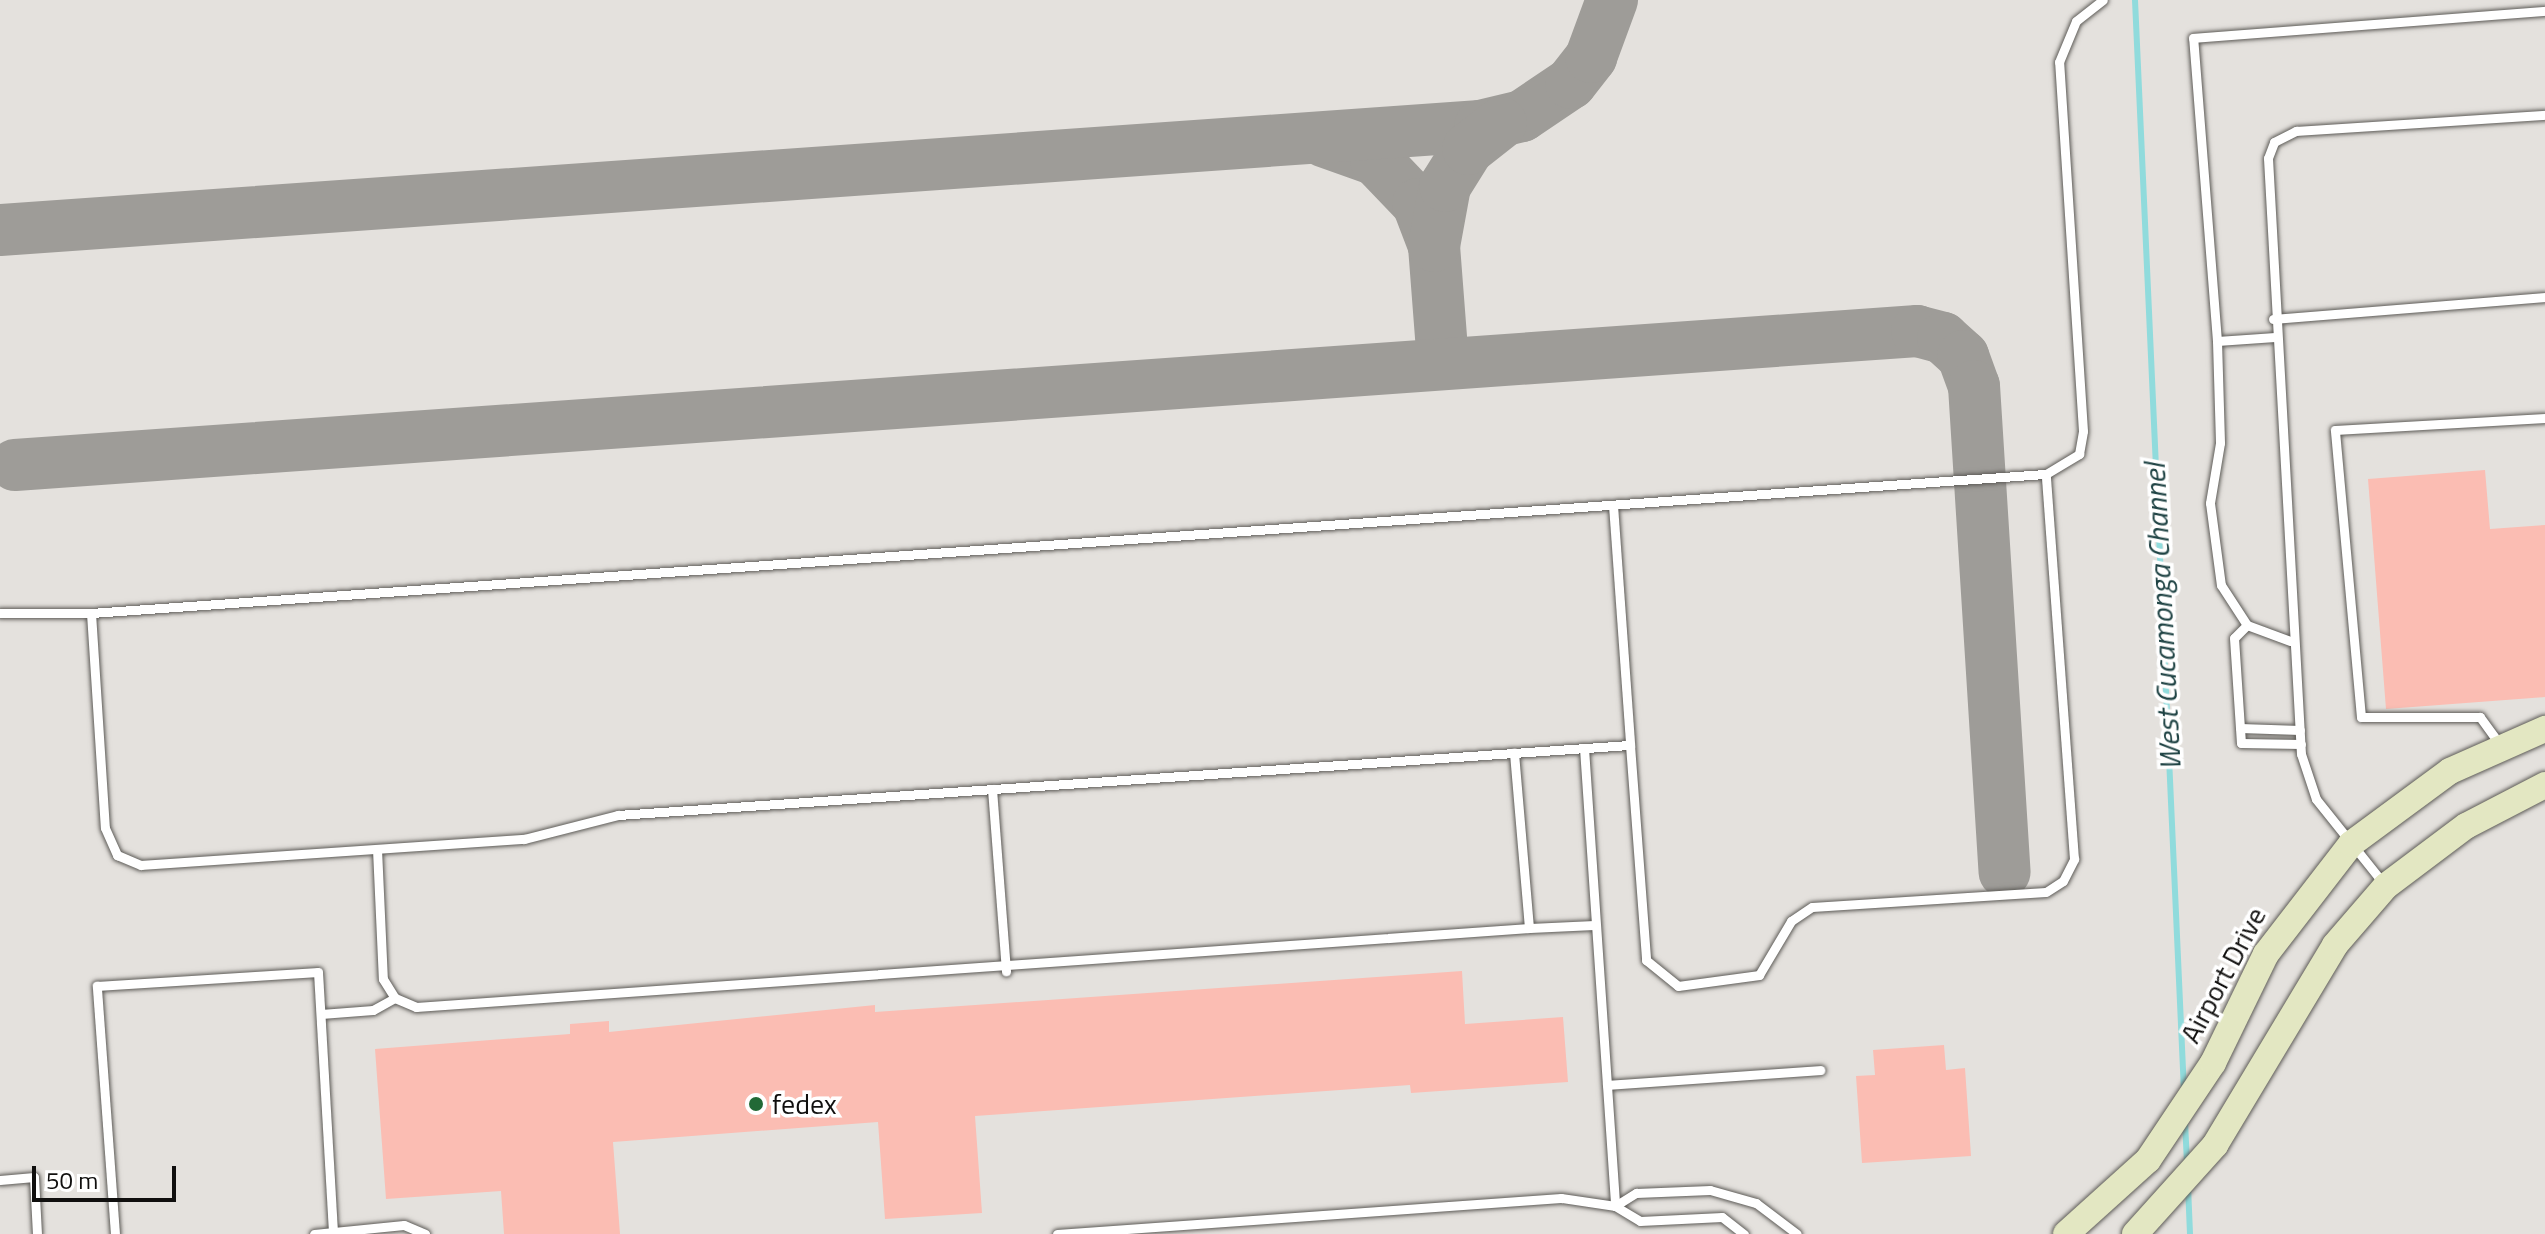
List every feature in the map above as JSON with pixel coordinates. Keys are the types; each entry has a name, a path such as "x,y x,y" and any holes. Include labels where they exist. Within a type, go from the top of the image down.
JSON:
{"main road":[{"name":"Airport Drive","path":"2066,1234 2169,1131 2200,1084 2266,954 2351,844 2450,771 2545,729"},
{"path":"2135,1234 2204,1161 2335,945 2386,886 2466,826 2545,785"}],"lane":[{"path":"0,613 91,613 2046,474 2079,454 2083,431 2059,62 2076,21 2103,0"},
{"path":"2290,641 2247,625 2221,585 2212,535 2220,443 2217,341 2193,38 2545,11"},
{"path":"2386,886 2316,799 2301,744 2290,641 2268,158 2274,142 2296,131 2545,115"},
{"path":"2273,319 2545,297"},
{"path":"2217,341 2275,337"},
{"path":"2501,746 2480,717 2361,717 2335,430 2545,418"},
{"path":"1613,505 1646,960 1678,986 1759,975 1791,921 1812,907 2046,892 2063,881 2074,859 2046,474"},
{"path":"91,613 105,828 117,855 141,865 524,839 618,815 1630,745"},
{"path":"2247,625 2234,638 2241,743 2301,744"},
{"path":"2240,728 2300,730"},
{"path":"1584,748 1615,1206"},
{"path":"1514,753 1529,928"},
{"path":"992,789 1006,971"},
{"path":"377,849 383,979 395,998 416,1007 1006,971 1595,925"},
{"path":"115,1234 97,986 318,972 333,1229"},
{"path":"321,1014 373,1010 395,998"},
{"path":"1607,1085 1820,1070"},
{"path":"0,1180 34,1177 37,1234"},
{"path":"1615,1206 1636,1193 1710,1190 1756,1203 1797,1234"},
{"path":"1057,1234 1561,1198 1615,1206 1640,1221 1722,1217 1744,1234"},
{"path":"317,1234 333,1229 404,1225 425,1234"}],"building":[{"path":"2485,470 2490,529 2545,525 2545,697 2386,709 2368,479"},
{"name":"fedex","path":"1462,971 1465,1024 1563,1017 1568,1082 1411,1093 1410,1085 975,1116 982,1213 885,1219 878,1122 613,1142 620,1234 504,1234 501,1191 386,1199 375,1049 570,1034 570,1024 609,1021 609,1032 875,1005 875,1012"},
{"path":"1944,1045 1946,1070 1965,1068 1971,1156 1862,1163 1856,1076 1875,1075 1873,1050"}],"waterway":[{"name":"West Cucamonga Channel","path":"2135,0 2184,1091"},
{"name":"West Cucamonga Channel","path":"2185,1122 2187,1163"},
{"name":"West Cucamonga Channel","path":"2188,1186 2190,1234"}],"taxiway":[{"path":"0,230 1480,126 1522,116 1571,83 1591,57 1612,0"},
{"path":"1434,246 1445,186 1468,149 1501,123"},
{"path":"1323,141 1376,160 1418,204 1434,246 1443,364"},
{"path":"15,465 1917,331 1943,338 1963,356 1974,386 2005,872"}],"place":[{"name":"fedex","path":"756,1104"}]}
